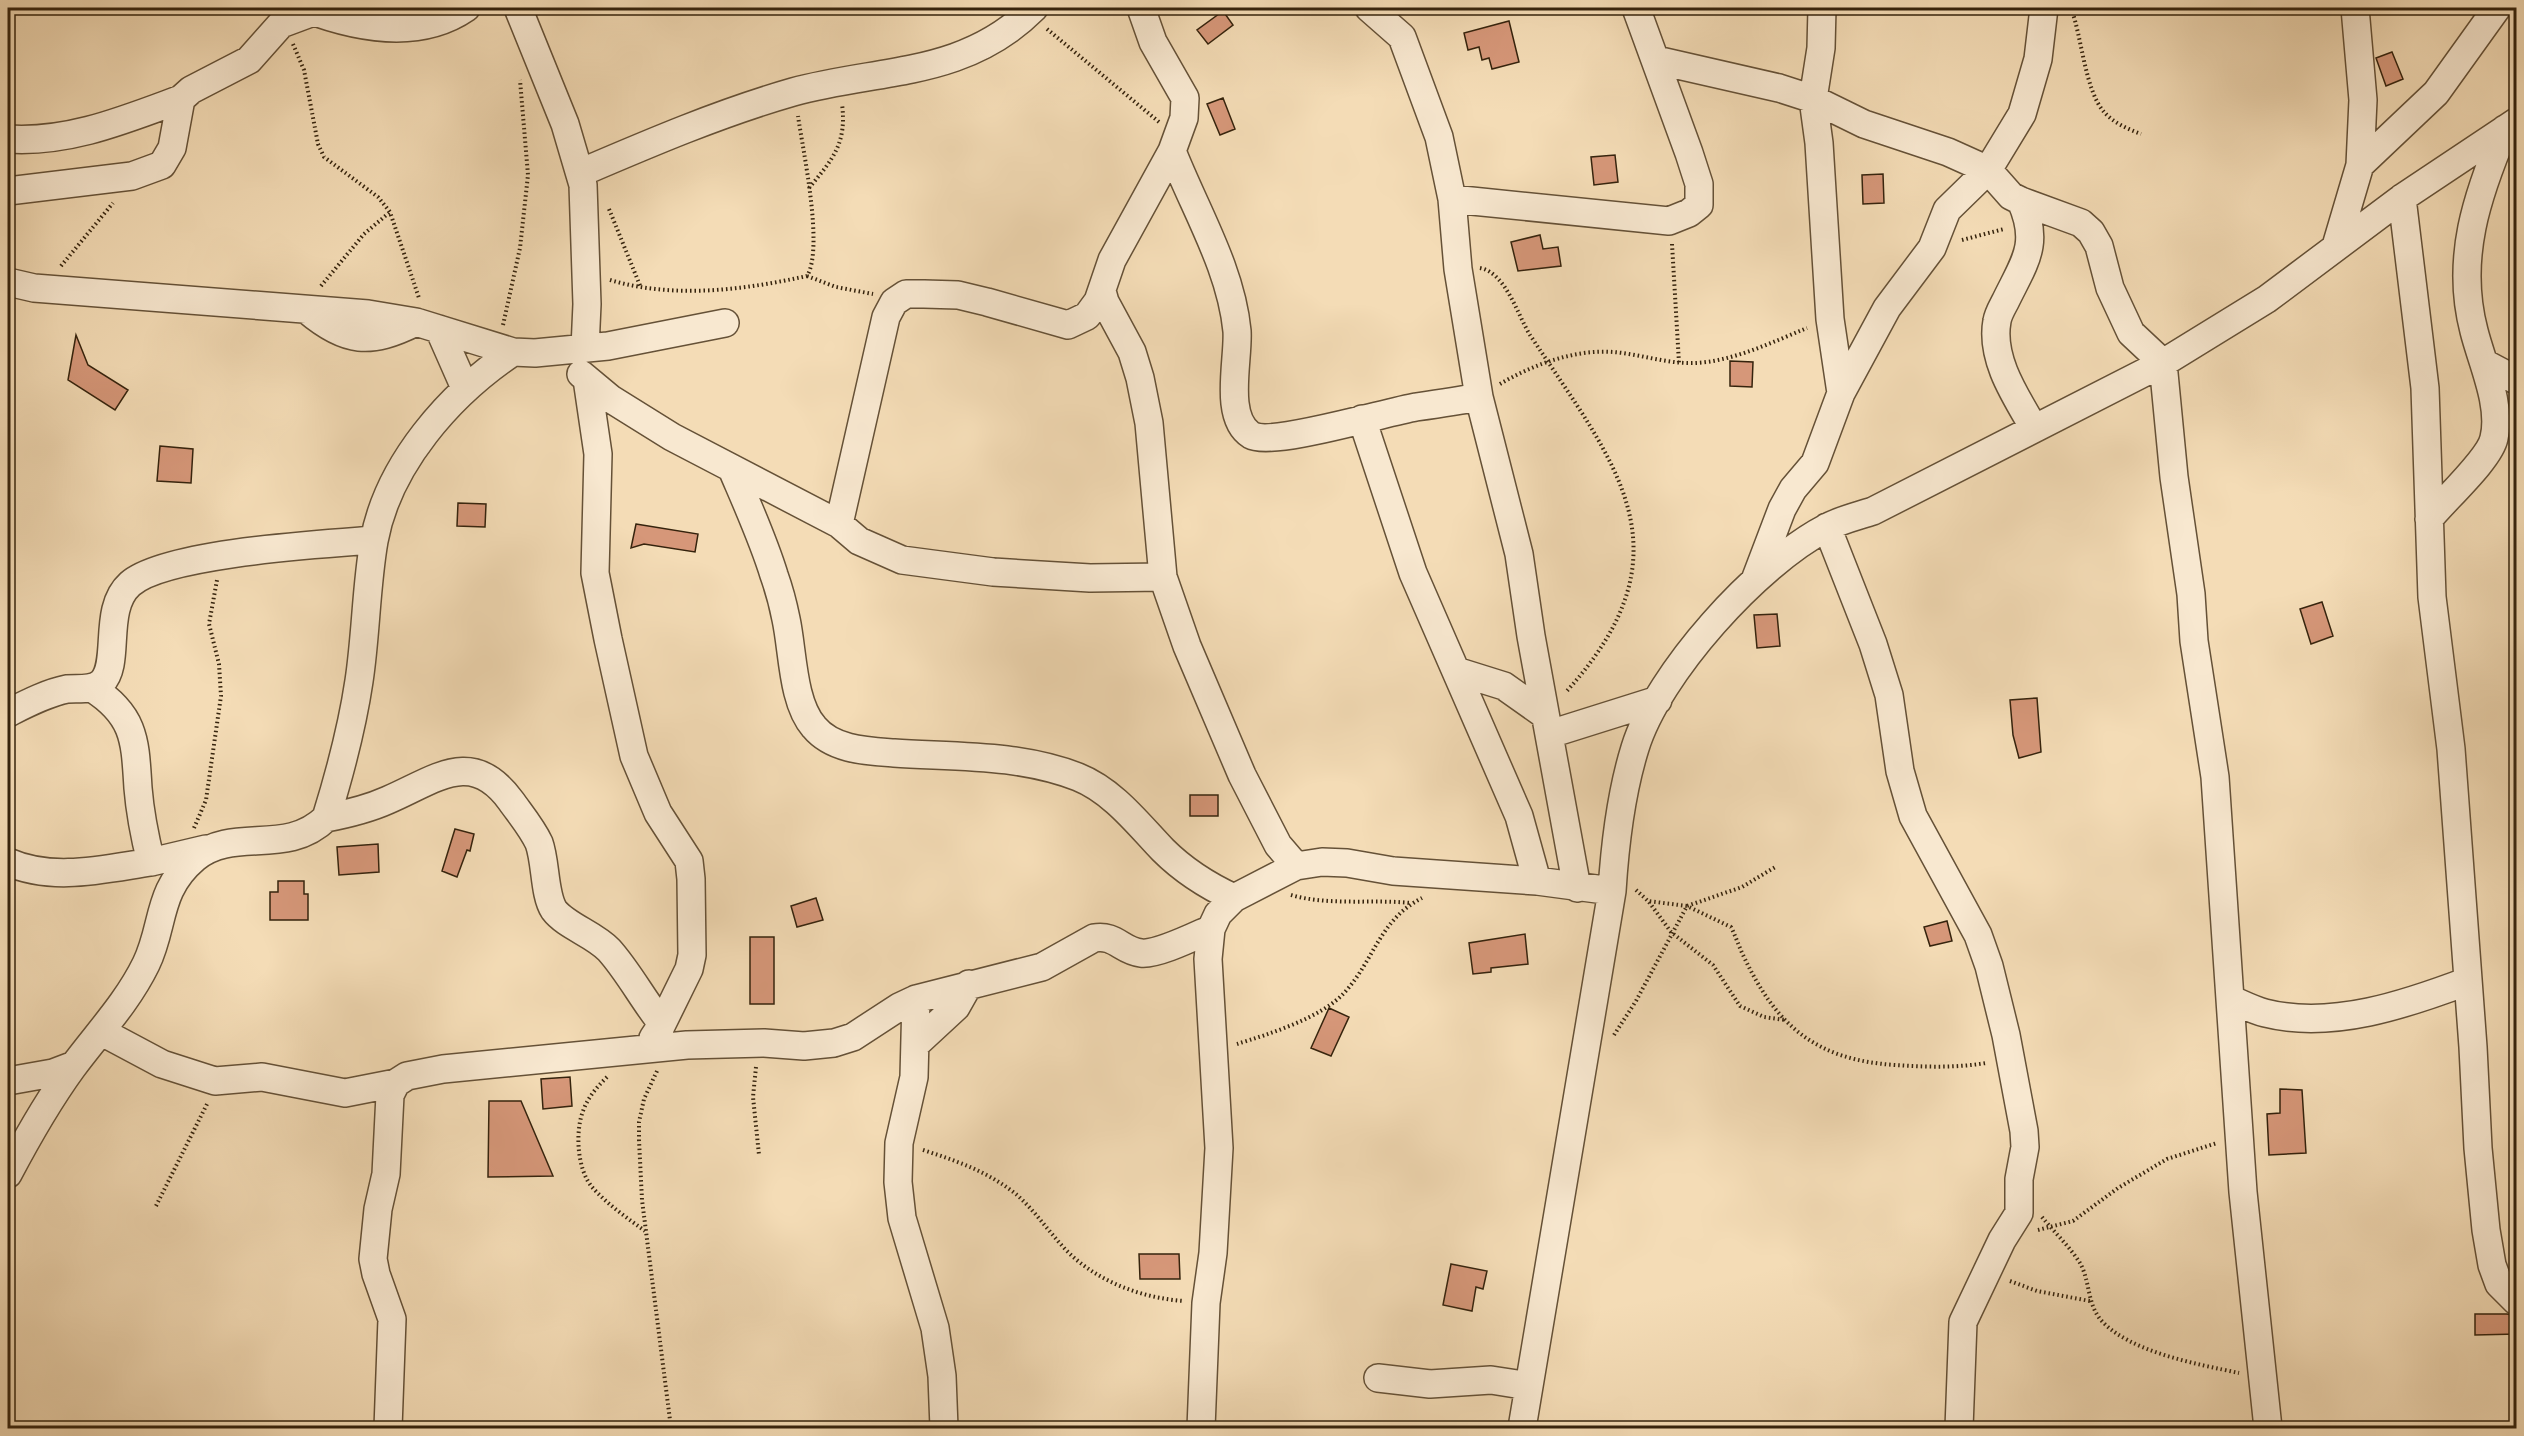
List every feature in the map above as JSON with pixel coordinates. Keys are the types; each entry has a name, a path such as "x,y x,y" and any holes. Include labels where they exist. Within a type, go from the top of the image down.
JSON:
{"street":[{"path":"8,139 38,141 69,136 181,99 191,90 249,60 281,24 314,9 380,27 410,29 433,25 466,8"},
{"path":"518,8 565,124 581,179 587,272 587,335 572,350"},
{"path":"839,524 886,317 894,302 906,294 958,296 1068,325 1087,316 1102,291 1112,260 1176,143 1187,106 1185,98 1153,42 1141,8"},
{"path":"1368,8 1402,38 1439,136 1452,199 1458,269 1479,397 1519,554 1577,888"},
{"path":"1452,199 1669,221 1689,213 1699,205 1699,184 1636,8"},
{"path":"1822,8 1821,48 1813,99 1819,143 1830,320 1841,393"},
{"path":"1754,581 1790,493 1815,463 1841,393 1887,308 1932,248 1947,210 1988,170 2022,114 2038,59 2044,8"},
{"path":"2336,246 2361,165 2363,100 2355,8"},
{"path":"2361,165 2436,93 2497,8"},
{"path":"581,179 730,113 794,92 931,66 970,51 1031,11"},
{"path":"1656,60 1779,88 1813,99 1864,124 1948,152 1988,170 2025,211 2030,253 1997,320 1996,342 2003,370 2034,428"},
{"path":"8,191 138,174 162,165 196,111 231,71"},
{"path":"172,148 181,99"},
{"path":"1522,1428 1612,880 1621,807 1635,746 1658,700 1706,629 1754,581 1789,551 1827,527 1873,511 2163,363 2267,299 2402,198 2511,126"},
{"path":"2429,519 2484,458 2506,429 2474,330 2466,267 2474,211 2511,126"},
{"path":"1176,143 1228,284 1237,332 1234,396 1236,413 1242,426 1251,434 1270,438 1479,397"},
{"path":"2402,198 2425,388 2432,597 2451,749 2478,1148 2486,1230 2492,1265 2499,1284 2517,1301"},
{"path":"2025,211 2045,212 2071,218 2091,232 2099,246 2110,288 2131,333 2163,363 2174,477 2191,594 2194,641 2215,777 2240,1137 2268,1428"},
{"path":"8,282 34,288 368,314 427,326 506,349 572,350 725,323"},
{"path":"1102,291 1105,302 1132,351 1140,378 1149,423 1163,577 1187,646 1242,775 1278,845 1296,866"},
{"path":"427,326 465,388"},
{"path":"8,862 50,873 102,870 151,862 224,843 282,841 301,836 317,827 326,818 349,738 360,670 374,540 387,502 406,460 433,422 506,349"},
{"path":"572,350 587,379 598,454 595,573 634,756 658,813 686,854 690,870 692,954 685,983 653,1044"},
{"path":"2484,363 2517,380"},
{"path":"587,379 633,414 732,469 839,524 859,541 902,560 993,572 1058,576 1163,577"},
{"path":"1362,419 1413,573 1519,816 1537,881"},
{"path":"732,469 774,574 786,619 800,702 814,728 835,743 860,750 998,759 1058,770 1080,778 1110,798 1140,823 1164,851 1207,886 1234,898"},
{"path":"1827,527 1866,624 1889,695 1900,771 1913,816 1978,935 1989,966 2010,1058 2025,1147 2019,1179 2020,1205 2016,1219 2002,1240 1969,1308 1961,1335 1959,1428"},
{"path":"8,712 66,690 92,688 102,682 108,672 116,604 129,585 151,570 210,559 374,540"},
{"path":"1456,671 1504,686 1547,724"},
{"path":"92,688 105,695 117,710 135,741 138,790 151,862"},
{"path":"1547,724 1658,700"},
{"path":"326,818 362,810 437,776 460,771 484,774 503,790 539,844 553,908 562,918 582,928 610,951 653,1044"},
{"path":"8,1174 74,1065 102,1032 146,964 167,892 192,861 195,851"},
{"path":"1201,1428 1206,1303 1213,1253 1219,1148 1208,959 1211,929 1218,914 1234,898 1296,866 1322,862 1347,863 1393,871 1537,881 1577,888 1612,880"},
{"path":"102,1032 162,1064 215,1081 262,1077 345,1093 396,1083 406,1076 422,1072 653,1044 764,1043 804,1046 834,1043 853,1037 899,1007 916,999 969,984 1007,978 1042,967 1094,938 1103,936 1116,940 1129,951 1143,954 1211,929"},
{"path":"2230,999 2265,1013 2306,1017 2356,1014 2386,1009 2468,981"},
{"path":"916,1044 956,1007 969,984"},
{"path":"916,999 913,1092 899,1143 898,1182 902,1218 935,1328 942,1376 944,1428"},
{"path":"8,1081 53,1073 74,1065"},
{"path":"388,1428 392,1319 376,1275 373,1259 378,1209 386,1174 390,1095 396,1083"},
{"path":"1378,1378 1430,1384 1491,1380 1529,1386"}],"path":[{"path":"2071,8 2095,98 2105,113 2117,123 2141,134"},
{"path":"1031,11 1176,143"},
{"path":"281,24 304,70 318,144 324,157 378,197 390,212 427,326"},
{"path":"506,349 528,175 519,79"},
{"path":"809,188 826,167 843,137 844,126 838,82"},
{"path":"794,92 809,188 813,260 807,276"},
{"path":"581,179 611,211 641,288"},
{"path":"34,288 65,262 114,202"},
{"path":"1932,248 2025,211"},
{"path":"298,310 325,282 364,234 390,212"},
{"path":"1669,221 1679,363"},
{"path":"1458,269 1475,267 1495,274 1531,336 1606,451 1623,487 1634,527 1634,560 1628,593 1616,620 1547,724"},
{"path":"587,272 641,288 724,289 807,276 894,302"},
{"path":"1479,397 1511,377 1550,362 1611,352 1679,363 1712,361 1830,320"},
{"path":"195,851 206,800 220,696 219,664 209,624 217,583 210,559"},
{"path":"1611,1039 1636,1001 1687,906 1742,887 1777,866"},
{"path":"1612,880 1648,901 1687,906 1731,927 1752,971 1786,1020 1803,1037 1832,1054 1851,1060 1926,1067 1974,1065 2010,1058"},
{"path":"1262,883 1303,899 1412,903"},
{"path":"1212,1051 1288,1026 1336,1000 1351,984 1391,921 1412,903 1428,895"},
{"path":"1648,901 1671,932 1713,965 1740,1006 1764,1017 1786,1020"},
{"path":"759,1155 753,1082 764,1043"},
{"path":"646,1232 608,1203 592,1186 584,1175 580,1156 582,1113 591,1095 653,1044"},
{"path":"653,1044 639,1122 646,1232 671,1428"},
{"path":"156,1206 196,1130 215,1081"},
{"path":"2050,1227 2063,1225 2084,1215 2118,1188 2167,1159 2240,1137"},
{"path":"899,1143 977,1169 996,1179 1019,1197 1072,1256 1100,1278 1170,1300 1206,1303"},
{"path":"2040,1214 2080,1263 2090,1301 2099,1317 2114,1334 2134,1345 2263,1379"},
{"path":"1989,1269 2014,1284 2037,1291 2090,1301"}],"building":[{"path":"1223,11 1233,25 1208,44 1197,30"},
{"path":"1509,21 1519,62 1492,69 1489,58 1482,60 1479,47 1468,50 1464,33"},
{"path":"2392,52 2403,79 2386,86 2376,58"},
{"path":"1223,98 1235,129 1220,135 1207,104"},
{"path":"1615,155 1618,182 1594,185 1591,157"},
{"path":"1883,174 1884,203 1863,204 1862,175"},
{"path":"1540,235 1543,249 1558,247 1561,266 1518,271 1511,242"},
{"path":"76,335 88,365 128,390 115,410 68,380"},
{"path":"1730,361 1753,362 1752,387 1730,386"},
{"path":"160,446 193,449 191,483 157,481"},
{"path":"458,503 486,504 485,527 457,526"},
{"path":"636,524 698,534 695,552 644,544 631,548"},
{"path":"2322,602 2333,636 2311,644 2300,609"},
{"path":"1777,614 1780,646 1757,648 1754,615"},
{"path":"2037,698 2041,752 2019,758 2013,735 2010,700"},
{"path":"1190,795 1218,795 1218,816 1190,816"},
{"path":"455,829 474,834 470,851 467,850 457,877 442,871"},
{"path":"378,844 379,872 339,875 337,847"},
{"path":"278,881 304,881 304,894 308,894 308,920 270,920 270,892 278,892"},
{"path":"816,898 823,920 797,927 791,906"},
{"path":"1947,921 1952,941 1930,946 1924,927"},
{"path":"1525,934 1528,964 1491,968 1491,972 1473,974 1469,943"},
{"path":"750,937 774,937 774,1004 750,1004"},
{"path":"1329,1008 1349,1017 1331,1056 1311,1048"},
{"path":"570,1077 572,1106 543,1109 541,1079"},
{"path":"2280,1089 2302,1090 2306,1153 2269,1155 2267,1114 2280,1113"},
{"path":"489,1101 521,1101 553,1176 488,1177"},
{"path":"1139,1254 1179,1254 1180,1279 1140,1279"},
{"path":"1451,1264 1487,1271 1483,1289 1476,1287 1472,1311 1443,1305"},
{"path":"2475,1314 2517,1316 2517,1334 2475,1335"}]}
